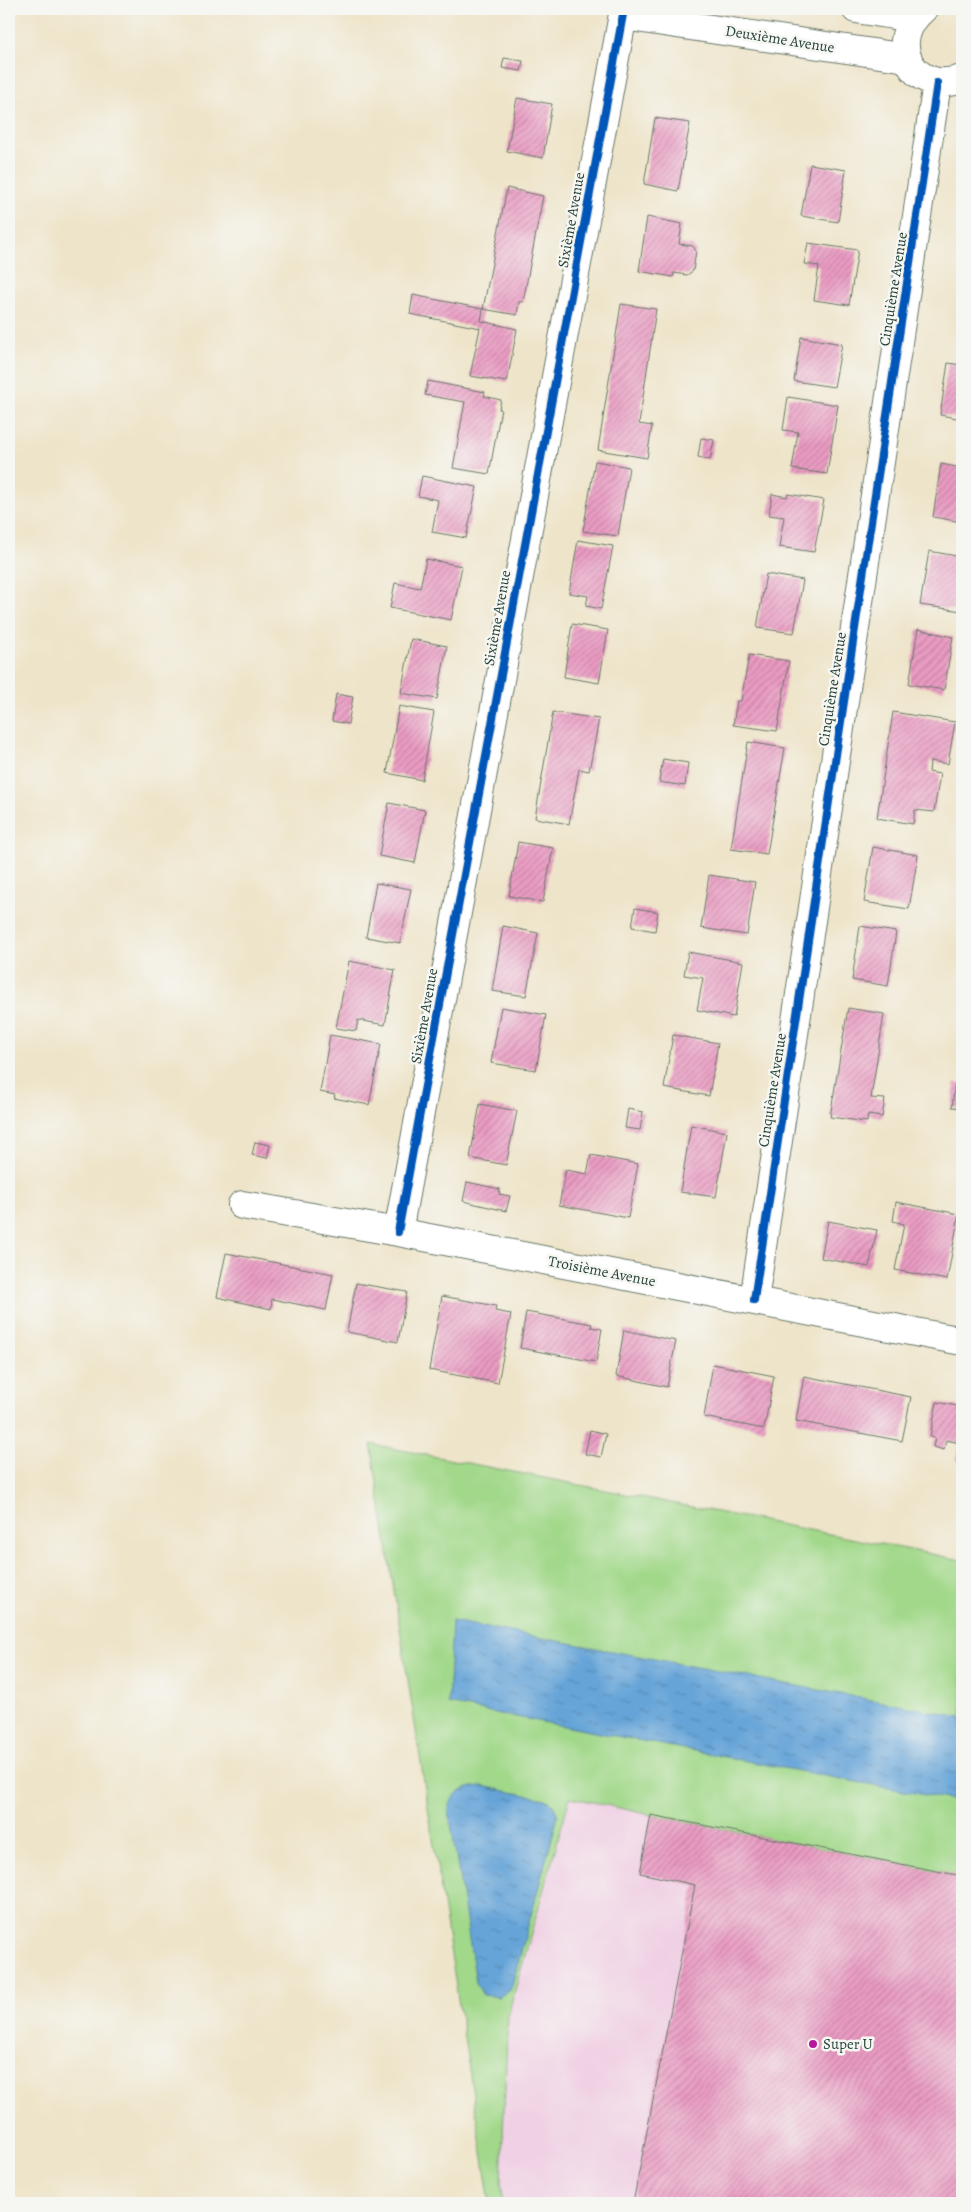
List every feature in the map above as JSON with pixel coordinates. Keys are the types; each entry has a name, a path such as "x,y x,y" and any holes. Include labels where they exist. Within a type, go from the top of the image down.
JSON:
{"street":[{"path":"856,9 918,13"},
{"name":"Deuxième Avenue","path":"623,12 907,58"},
{"name":"Sixième Avenue","path":"398,1232 623,12"},
{"path":"918,13 906,30 904,44 907,58 914,70 925,78 950,81"},
{"name":"Cinquième Avenue","path":"754,1300 950,81"},
{"name":"Troisième Avenue","path":"242,1205 398,1232 962,1341"}],"shaded area":[{"path":"371,1444 962,1560 962,2203 490,2203"}],"green space":[{"path":"371,1444 962,1560 962,1876 651,1815 570,1797 508,2015 501,2183 504,2203 490,2203"}],"water":[{"path":"452,1621 962,1717 962,1802 448,1704"},
{"path":"482,1786 545,1799 553,1804 558,1816 511,1989 499,1997 483,1995 476,1983 449,1811 452,1799 456,1795 465,1789"}],"building":[{"path":"504,58 523,61 521,71 502,68"},
{"path":"517,98 552,104 543,158 507,151"},
{"path":"655,118 690,123 678,191 644,184"},
{"path":"810,164 846,170 838,222 801,216"},
{"path":"507,188 543,196 523,302 519,302 517,315 483,309"},
{"path":"647,217 682,224 679,244 693,246 696,251 693,271 687,275 674,273 673,277 639,271"},
{"path":"808,243 858,250 849,305 814,300 819,266 804,264"},
{"path":"413,295 483,309 481,321 517,329 507,382 470,376 480,328 410,314"},
{"path":"621,304 656,309 639,424 652,426 647,458 598,450"},
{"path":"801,337 842,344 834,387 794,381"},
{"path":"948,363 962,365 962,419 940,415"},
{"path":"428,381 485,392 484,396 501,400 489,474 453,468 465,402 425,395"},
{"path":"788,397 838,405 827,474 792,469 798,432 783,430"},
{"path":"701,438 714,440 710,460 698,457"},
{"path":"595,461 629,467 618,536 583,531"},
{"path":"941,464 962,468 962,522 933,517"},
{"path":"422,476 477,487 466,538 432,532 438,500 418,496"},
{"path":"772,494 787,497 788,494 824,500 814,552 779,547 784,517 769,515"},
{"path":"578,540 613,546 601,609 586,606 588,596 569,593"},
{"path":"929,551 962,557 960,588 962,588 962,611 920,605"},
{"path":"426,559 462,566 451,620 390,608 395,583 420,588"},
{"path":"766,574 803,580 794,633 757,628"},
{"path":"572,624 608,630 599,683 564,677"},
{"path":"918,629 953,637 944,690 909,684"},
{"path":"411,639 447,646 437,699 401,693"},
{"path":"749,655 789,661 777,731 733,725 737,701 741,701"},
{"path":"336,694 353,697 348,724 332,721"},
{"path":"399,706 434,712 422,780 387,773"},
{"path":"553,712 599,719 589,771 579,769 569,824 535,818"},
{"path":"893,712 955,722 948,764 930,761 929,772 940,774 934,812 915,810 913,824 877,818"},
{"path":"748,742 785,748 767,854 731,849"},
{"path":"663,759 688,763 685,786 659,782"},
{"path":"389,803 425,810 415,863 379,856"},
{"path":"518,842 553,848 543,902 509,896"},
{"path":"873,847 918,855 909,909 864,902"},
{"path":"709,875 755,882 747,935 701,928"},
{"path":"376,883 411,889 400,943 366,937"},
{"path":"635,908 658,912 655,931 632,927"},
{"path":"503,926 538,933 526,996 492,991"},
{"path":"860,926 896,932 888,986 852,980"},
{"path":"688,952 743,962 734,1017 697,1010 703,978 684,975"},
{"path":"349,961 395,970 385,1025 358,1020 356,1031 336,1028"},
{"path":"501,1007 546,1015 536,1070 491,1063"},
{"path":"848,1008 884,1014 871,1098 885,1099 882,1117 868,1115 867,1122 830,1117"},
{"path":"330,1035 381,1044 369,1105 334,1098 335,1095 320,1092"},
{"path":"673,1035 718,1043 709,1096 664,1088"},
{"path":"955,1083 962,1084 962,1108 952,1107"},
{"path":"480,1104 517,1111 506,1165 470,1158"},
{"path":"628,1109 643,1112 640,1130 625,1128"},
{"path":"691,1125 727,1132 716,1197 680,1192"},
{"path":"255,1142 270,1145 267,1158 252,1155"},
{"path":"591,1155 638,1164 628,1218 559,1205 566,1170 587,1174"},
{"path":"467,1182 500,1189 499,1194 510,1196 506,1211 463,1201"},
{"path":"896,1202 959,1214 947,1280 895,1270 904,1224 893,1221"},
{"path":"828,1221 877,1230 869,1267 821,1258"},
{"path":"226,1253 333,1274 326,1310 272,1299 271,1309 217,1297"},
{"path":"356,1283 407,1292 398,1342 347,1332"},
{"path":"442,1296 496,1306 495,1311 511,1314 498,1383 429,1370"},
{"path":"526,1312 592,1324 591,1327 602,1329 596,1362 520,1348"},
{"path":"624,1330 676,1341 667,1387 616,1376"},
{"path":"713,1364 774,1376 764,1429 704,1417"},
{"path":"804,1376 911,1397 902,1441 796,1421"},
{"path":"937,1402 962,1407 962,1468 957,1459 960,1443 946,1440 944,1450 933,1447 935,1438 930,1437"},
{"path":"590,1430 606,1434 601,1457 585,1454"},
{"name":"Super U","path":"651,1815 962,1876 962,2203 633,2203 695,1885 640,1873"}],"cycle path":[{"path":"398,1232 624,9"},
{"path":"754,1300 937,83"}],"place":[{"name":"Super U","path":"813,2044"}]}
